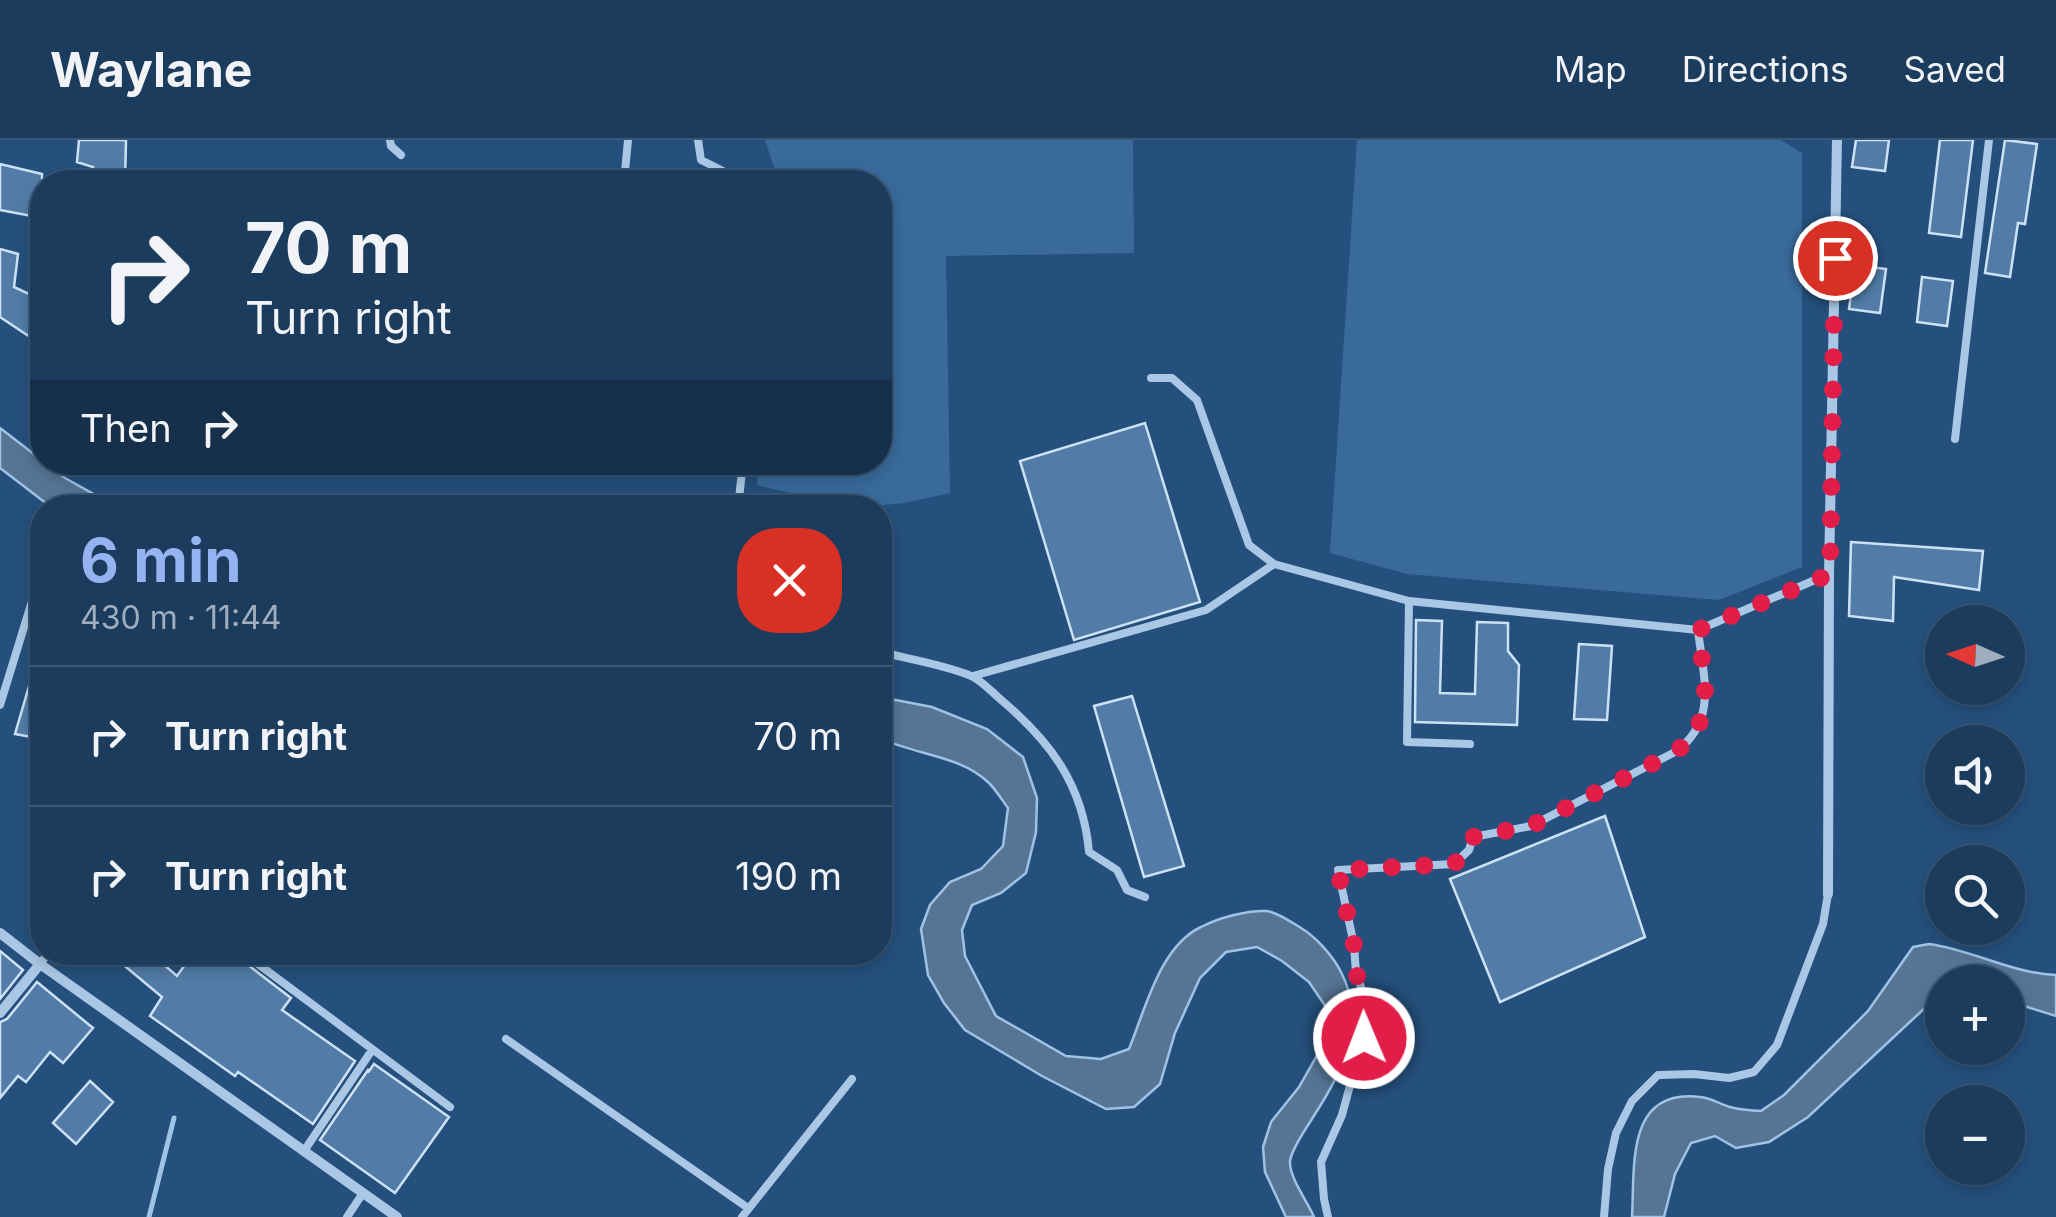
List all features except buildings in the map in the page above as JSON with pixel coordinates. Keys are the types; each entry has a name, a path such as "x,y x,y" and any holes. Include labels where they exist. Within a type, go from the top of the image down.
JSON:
{"street":[{"path":"1828,894 1836,140"},
{"path":"0,933 30,956"},
{"path":"0,1013 39,965"},
{"path":"41,965 397,1217"}],"lane":[{"path":"390,140 401,155"},
{"path":"625,170 628,140"},
{"path":"698,140 701,160 721,170"},
{"path":"1955,439 1989,140"},
{"path":"1151,378 1172,378 1197,400 1249,546 1274,564 1409,601 1698,630 1830,574"},
{"path":"973,676 1206,610 1274,564"},
{"path":"1409,601 1406,742 1470,744"},
{"path":"0,705 30,608"},
{"path":"1328,1217 1321,1162 1342,1115 1370,1012 1356,973 1338,870 1454,864 1469,850 1473,837 1531,826 1675,752 1690,741 1703,719 1698,630"},
{"path":"892,655 973,676 1022,718 1052,752 1075,790 1086,824 1089,852 1118,870 1127,890 1145,898"},
{"path":"1604,1217 1616,1134 1632,1101 1658,1075 1729,1078 1754,1072 1777,1045 1823,924 1828,894"},
{"path":"259,965 450,1107"},
{"path":"506,1038 748,1208"},
{"path":"304,1151 372,1050"},
{"path":"742,1217 852,1078"},
{"path":"347,1217 364,1193"}],"shaded area":[{"path":"765,140 1133,140 1134,253 946,256 950,493 892,504 892,495 800,495 757,485 758,475 892,475 892,170 775,170"},
{"path":"1357,140 1781,140 1802,153 1802,567 1719,600 1407,574 1330,553"},
{"path":"0,428 30,451 30,475 61,475 95,495 35,495 0,468"},
{"path":"892,699 932,707 987,729 1023,757 1037,798 1036,832 1026,873 1001,893 972,905 962,930 965,956 996,1016 1066,1056 1101,1059 1129,1049 1164,964 1187,936 1216,921 1251,912 1271,912 1307,932 1329,953 1348,991 1352,1028 1335,1081 1290,1161 1314,1217 1286,1217 1265,1172 1263,1147 1271,1122 1299,1087 1328,1036 1328,1010 1309,982 1257,947 1226,952 1200,978 1175,1033 1160,1084 1134,1107 1106,1109 1042,1076 965,1030 928,975 921,929 930,905 950,882 981,869 1003,846 1008,808 989,783 965,767 894,744"},
{"path":"1934,945 2007,965 1925,965 1925,1008 1808,1117 1769,1142 1736,1148 1715,1136 1691,1143 1675,1174 1664,1217 1632,1217 1639,1135 1646,1118 1658,1105 1676,1098 1700,1097 1733,1108 1761,1111 1784,1095 1868,1011 1913,947"},
{"path":"2025,970 2056,975 2056,1016 2025,1006"}],"waterway":[{"path":"149,1217 174,1118"}],"route":[{"path":"1364,1038 1370,1012 1356,973 1338,870 1454,864 1469,850 1473,837 1531,826 1675,752 1690,741 1703,719 1698,630 1830,574 1835,258"}]}
